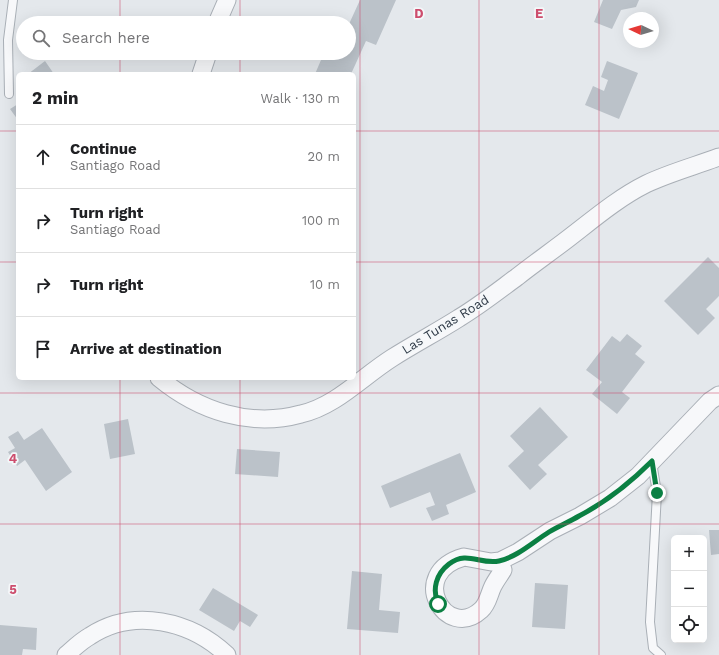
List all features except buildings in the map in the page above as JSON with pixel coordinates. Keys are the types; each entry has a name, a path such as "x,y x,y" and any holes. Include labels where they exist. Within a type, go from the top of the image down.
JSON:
{"street":[{"path":"220,16 227,0"},
{"path":"202,72 206,60"},
{"name":"Las Tunas Road","path":"162,380 172,389 214,411 240,417 276,419 302,414 319,408 341,395 391,358 459,318 558,246 615,202 646,184 719,157"},
{"path":"500,561 610,498 638,476 710,401 719,395"},
{"path":"66,655 91,635 106,628 126,622 144,620 166,622 182,626 198,633 220,648 227,655"}],"lane":[{"path":"9,94 8,40 13,0"},
{"path":"652,461 657,493 650,622 654,648 661,655"}],"route":[{"path":"438,604 434,587 437,579 441,571 456,559 464,557 482,561 500,561 610,498 638,476 652,461 657,493"}]}
